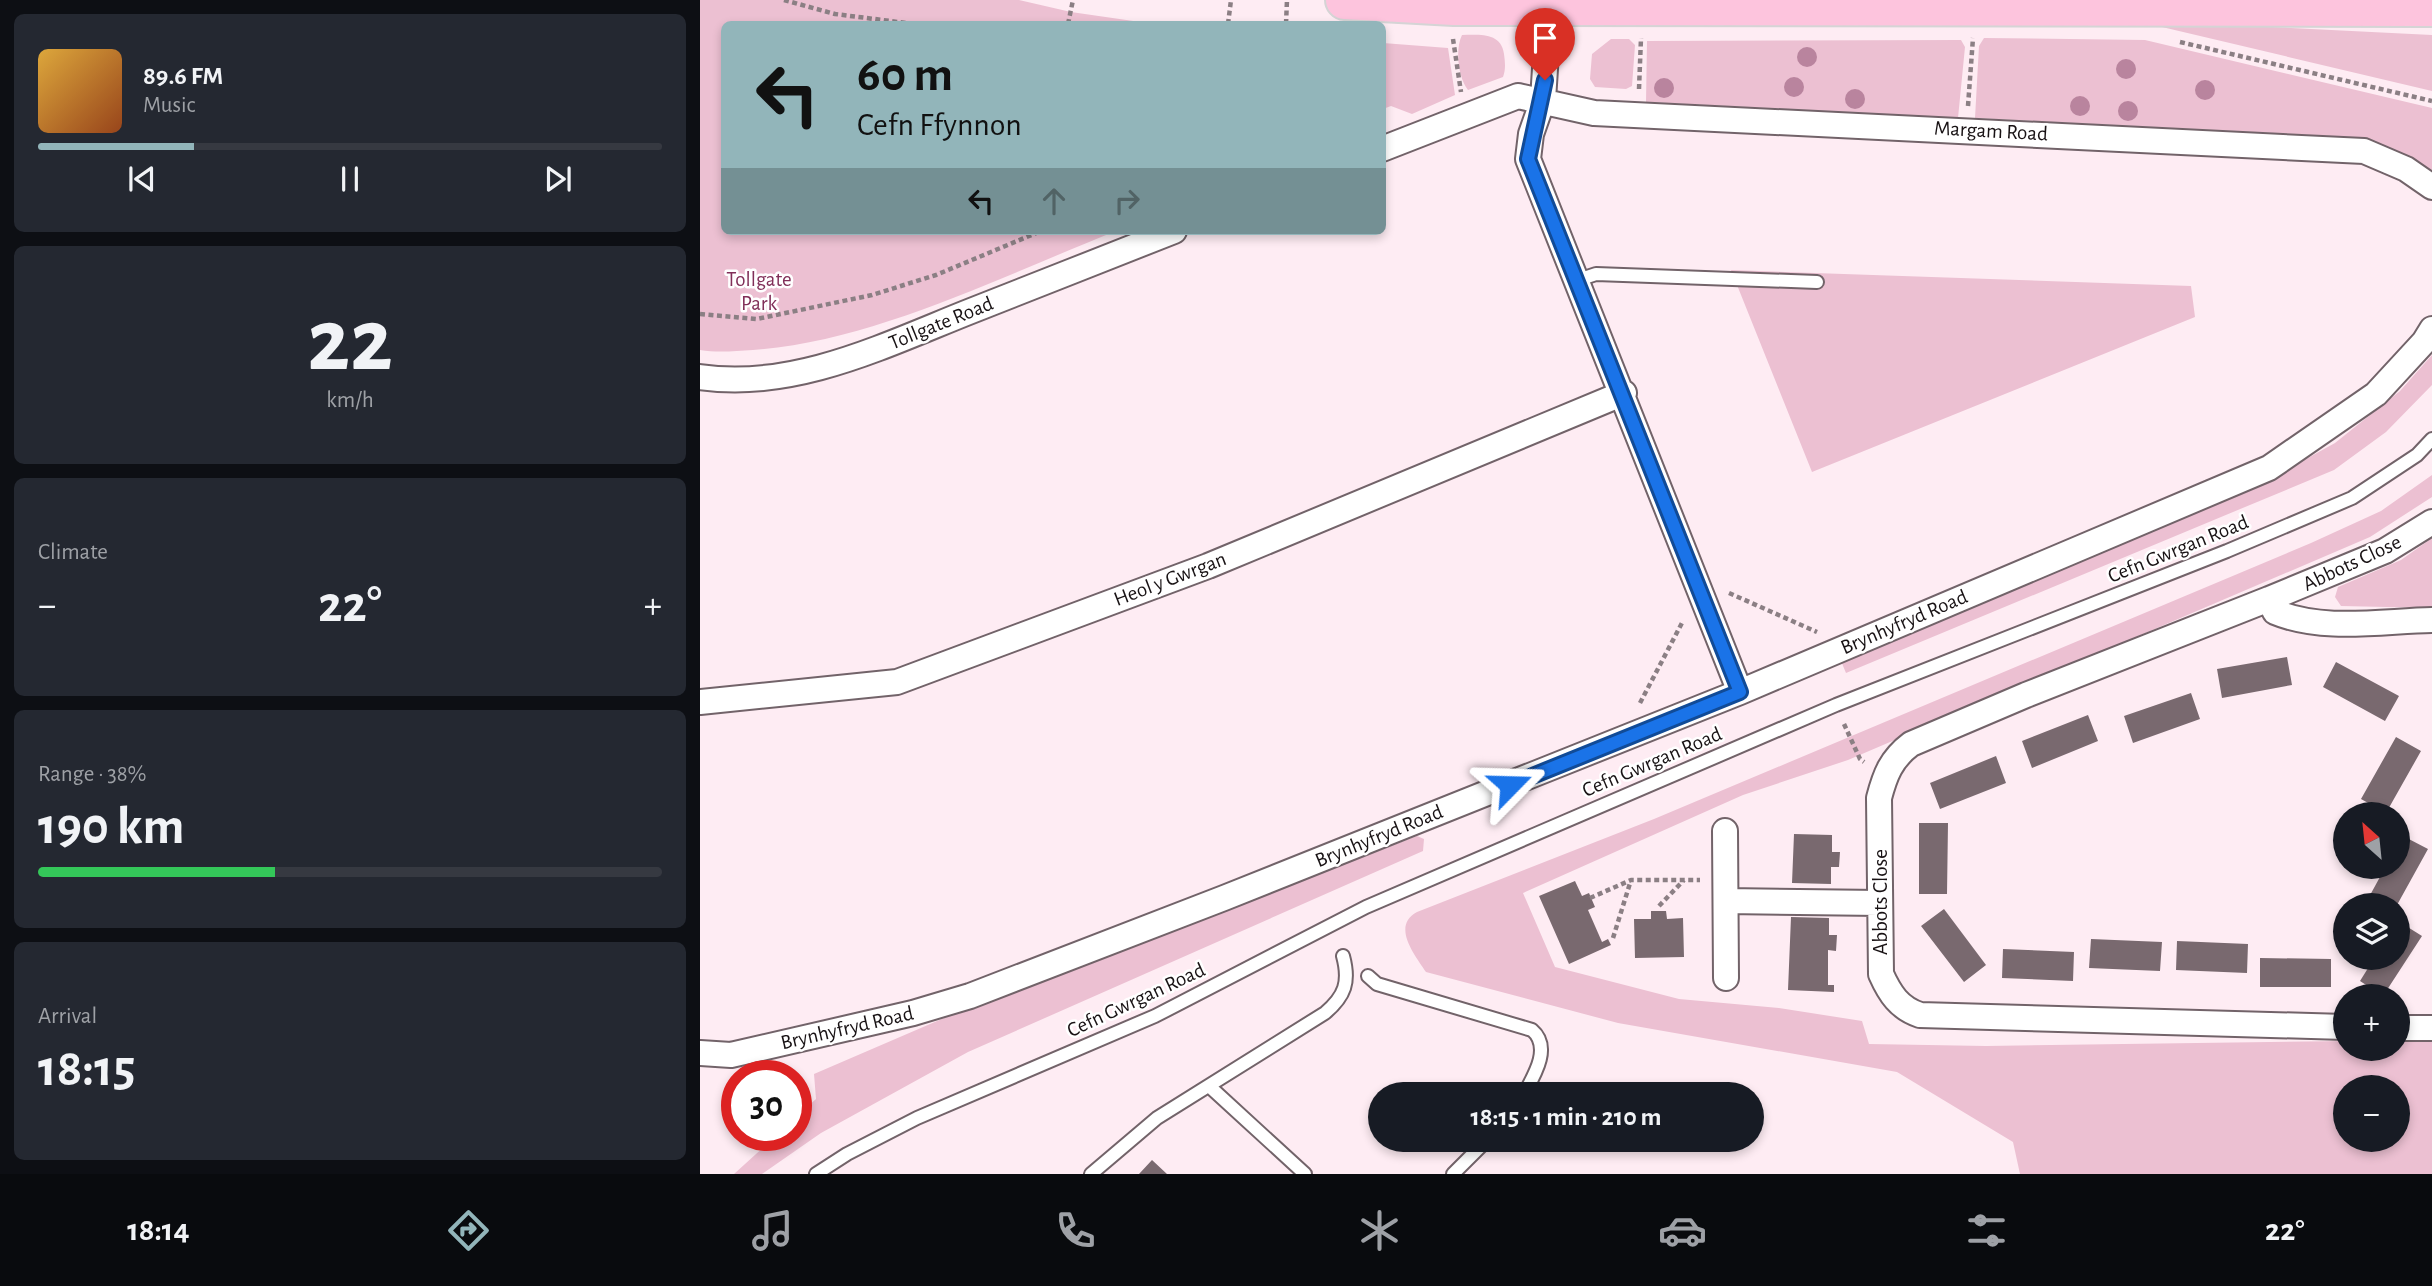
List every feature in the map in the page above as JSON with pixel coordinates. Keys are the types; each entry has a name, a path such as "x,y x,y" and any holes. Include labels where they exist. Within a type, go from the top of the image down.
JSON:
{"main road":[{"path":"1345,0 1454,6 1969,4 2432,7"}],"street":[{"path":"1549,6 1543,100 1531,134 1528,159 1624,393 1740,692"},
{"path":"1386,147 1518,96 1543,100"},
{"name":"Margam Road","path":"1543,100 1594,113 2364,151 2406,169 2432,187"},
{"name":"Tollgate Road","path":"700,377 720,380 790,376 858,356 1164,235"},
{"name":"Brynhyfryd Road","path":"700,1053 732,1055 913,1013 990,989 1740,692 2269,468 2376,394 2424,342 2432,329"},
{"name":"Heol y Gwrgan","path":"700,702 897,682 1208,566 1624,393"},
{"name":"Abbots Close","path":"2333,1027 1920,1016 1906,1010 1881,974 1879,798 1885,774 1897,755 1911,744 2385,551 2432,522"},
{"name":"Abbots Close","path":"2269,599 2275,612 2291,618 2313,621 2432,620"},
{"path":"1726,831 1726,978"},
{"path":"1726,890 1880,903"},
{"path":"2410,1028 2432,1028"}],"lane":[{"path":"1578,280 1596,274 1817,282"},
{"name":"Cefn Gwrgan Road","path":"816,1174 847,1154 917,1118 1155,1016 1366,907 1811,715 2227,551 2352,498 2417,455 2432,439"},
{"path":"1091,1174 1143,1128 1302,1029 1337,1003 1346,987 1348,976 1343,957"},
{"path":"1368,976 1377,984 1532,1030 1539,1039 1540,1058 1529,1082"},
{"path":"1209,1086 1306,1174"},
{"path":"1453,1174 1475,1152"}],"path":[{"path":"784,0 835,14 891,21"},
{"path":"1069,21 1073,0"},
{"path":"1228,21 1231,0"},
{"path":"1286,21 1287,0"},
{"path":"1967,130 1969,4"},
{"path":"1454,6 1453,40 1461,93 1470,115"},
{"path":"1639,114 1643,6"},
{"path":"2171,40 2432,101"},
{"path":"700,314 757,319 872,295 936,275 1031,235"},
{"path":"1590,898 1631,880 1685,880 1726,890"},
{"path":"1614,937 1631,880"},
{"path":"1659,905 1685,880"}],"green space":[{"name":"Tollgate Park","path":"700,0 1019,0 1071,12 1133,21 721,21 721,235 1106,235 938,304 844,334 753,350 700,350"},
{"path":"2252,26 2432,35 2432,91 2162,27"},
{"path":"1462,35 1488,36 1499,42 1504,54 1503,77 1468,90 1459,63"},
{"path":"1984,38 2145,40 2432,108 2432,172 2351,137 1975,118 1979,46"},
{"path":"1611,39 1629,39 1635,45 1632,86 1626,89 1595,87 1590,79 1592,54"},
{"path":"1961,40 1965,47 1958,118 1646,102 1647,41"},
{"path":"1386,43 1448,48 1455,95 1412,114 1391,106 1386,108"},
{"path":"1731,270 2191,286 2195,317 1812,472"},
{"path":"2432,355 2432,385 2386,432 2334,470 1846,673 1841,661 2266,481 2335,443 2400,391"},
{"path":"2432,475 2432,497 2370,537 1848,760 1743,795 1523,893 1555,967 1679,999 1779,1008 1862,1021 1869,1044 1986,1046 2333,1041 2333,1061 2410,1061 2410,1040 2432,1039 2432,1174 2020,1174 2013,1142 1897,1072 1618,1023 1426,972 1411,949 1406,925 1409,918 1417,912 1654,819 2311,543 2381,511"},
{"path":"2432,538 2432,608 2341,606 2335,597 2338,587 2401,560"},
{"path":"1417,836 1424,839 1423,851 968,1052 812,1139 812,1103 816,1099 814,1074 951,1015"},
{"path":"759,1151 795,1151 762,1174 734,1174"}],"building":[{"path":"2287,657 2292,685 2222,698 2217,669"},
{"path":"2336,662 2399,696 2385,721 2323,687"},
{"path":"2191,693 2200,719 2133,743 2124,716"},
{"path":"2088,715 2098,741 2032,768 2022,741"},
{"path":"2396,737 2421,751 2392,802 2366,802 2361,799"},
{"path":"1996,756 2006,783 1940,809 1930,783"},
{"path":"1919,823 1948,823 1947,894 1919,894"},
{"path":"1794,834 1832,835 1832,852 1840,852 1839,867 1831,867 1831,884 1792,883"},
{"path":"2410,840 2428,849 2404,893 2371,893 2379,879 2410,879"},
{"path":"1575,881 1582,896 1589,893 1595,907 1588,910 1602,942 1608,939 1611,945 1569,964 1539,896"},
{"path":"1944,909 1986,965 1964,982 1921,926"},
{"path":"1651,911 1666,911 1667,919 1683,918 1684,957 1635,958 1634,919 1651,919"},
{"path":"1791,917 1829,918 1829,935 1837,935 1836,951 1828,950 1828,985 1834,985 1834,992 1788,990"},
{"path":"2410,928 2422,936 2410,954"},
{"path":"2091,939 2162,942 2160,971 2089,968"},
{"path":"2177,941 2248,944 2247,973 2176,970"},
{"path":"2003,949 2074,952 2073,981 2002,978"},
{"path":"2260,958 2331,959 2331,987 2260,987"},
{"path":"2367,970 2400,970 2391,984 2365,984 2360,981"},
{"path":"1152,1160 1167,1174 1139,1174"}],"route":[{"path":"1510,785 1740,692 1624,393 1528,159 1531,134 1543,100 1545,80"}]}
